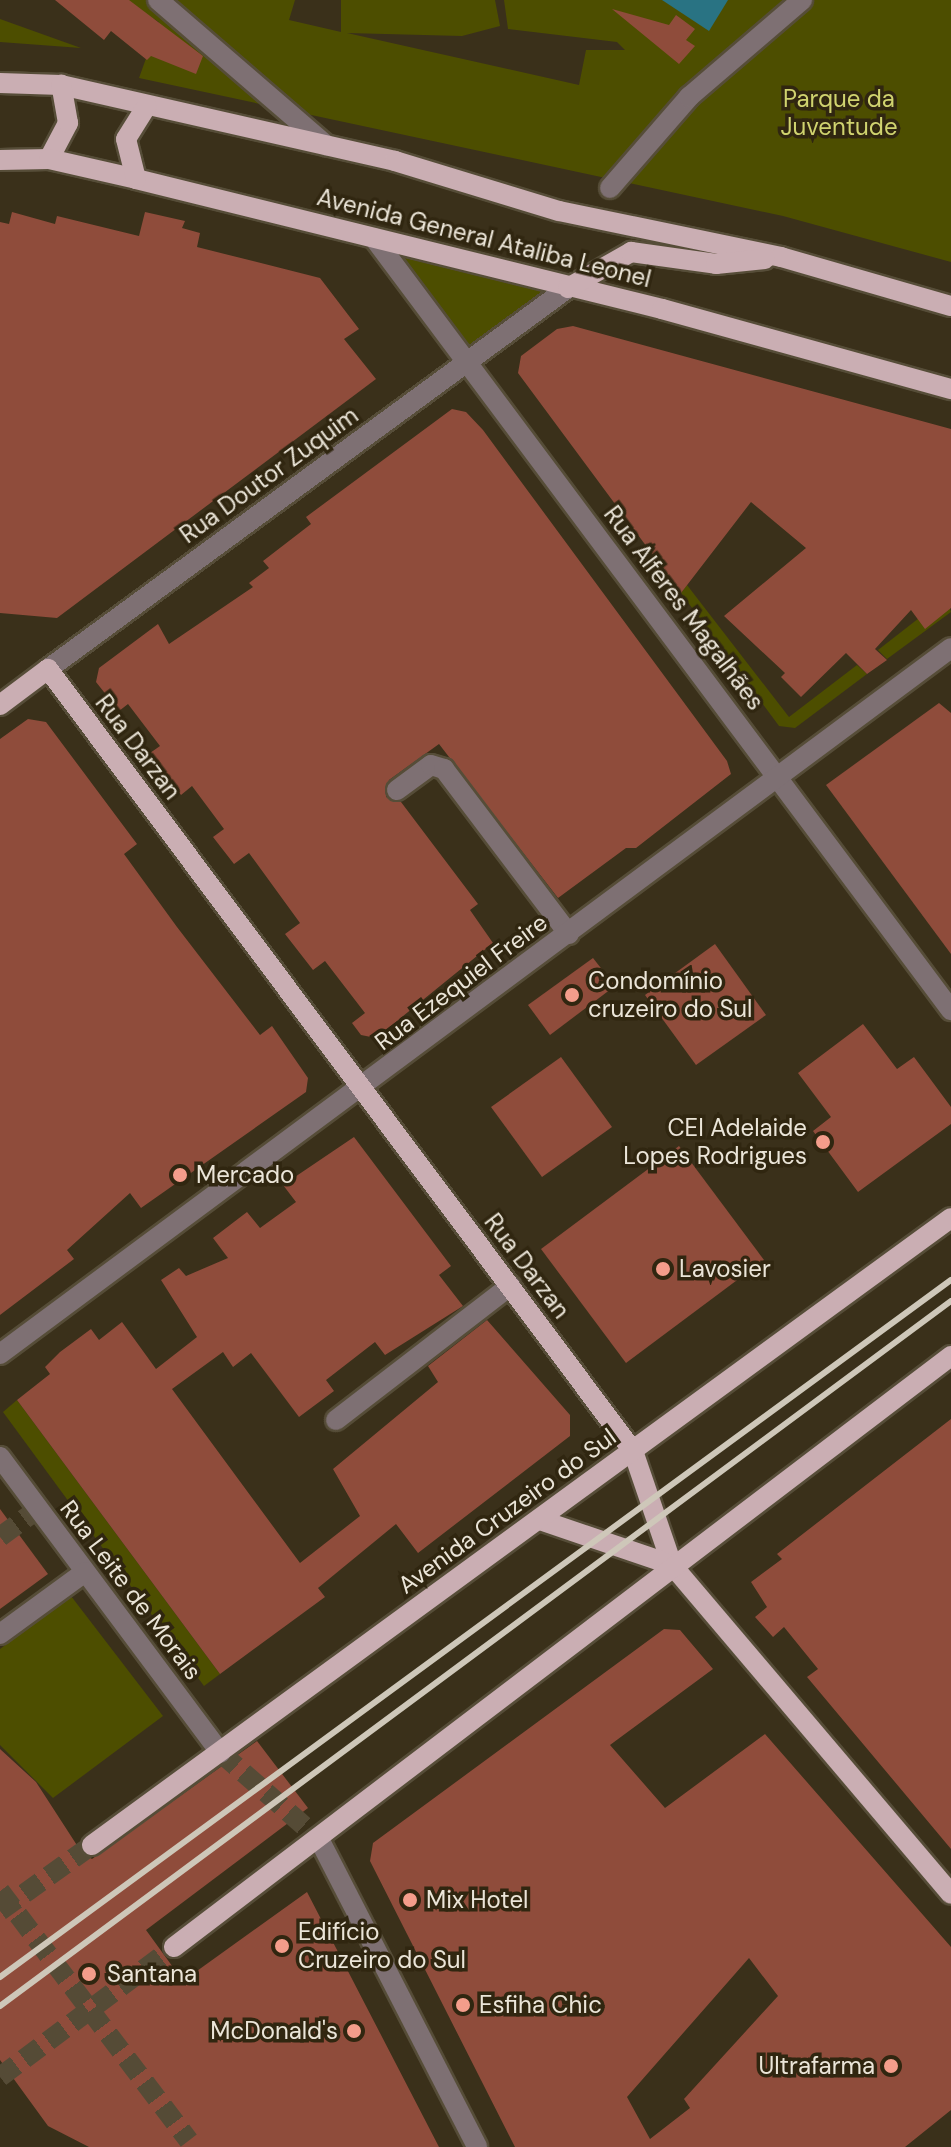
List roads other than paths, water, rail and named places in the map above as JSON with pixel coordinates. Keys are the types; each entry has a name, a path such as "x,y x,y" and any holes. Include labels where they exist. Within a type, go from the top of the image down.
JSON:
{"main road":[{"name":"Avenida General Ataliba Leonel","path":"0,83 61,85 327,146 559,211 781,257 951,306"},
{"path":"49,159 68,123 61,85"},
{"path":"136,179 126,139 147,106"},
{"name":"Avenida General Ataliba Leonel","path":"0,160 49,159 136,179 951,389"},
{"path":"568,288 631,252 716,264 781,257"},
{"name":"Rua Doutor Zuquim","path":"0,705 48,669"},
{"name":"Rua Darzan","path":"48,669 633,1451 672,1565 951,1894"},
{"name":"Avenida Cruzeiro do Sul","path":"92,1845 950,1220"},
{"path":"174,1947 319,1839 672,1565 951,1356"},
{"path":"540,1520 672,1565"}],"street":[{"path":"158,0 327,146"},
{"path":"610,188 689,97 802,0"},
{"name":"Rua Alferes Magalhães","path":"374,238 951,1010"},
{"name":"Rua Doutor Zuquim","path":"48,669 568,288"},
{"name":"Rua Ezequiel Freire","path":"0,1354 362,1089 951,648"},
{"path":"397,790 431,765 444,769 569,934"},
{"path":"336,1420 510,1286"},
{"name":"Rua Leite de Morais","path":"0,1457 221,1753"},
{"path":"0,1634 85,1572"},
{"path":"319,1839 477,2147"}],"water":[{"path":"662,0 728,0 709,31"}],"tunnel":[{"path":"0,1537 38,1509"},
{"path":"221,1753 319,1839"},
{"path":"0,1911 92,1845"},
{"path":"0,1891 189,2141"},
{"path":"0,2077 174,1947"}],"railway":[{"path":"0,1977 951,1280"},
{"path":"0,2006 951,1301"}],"place":[{"name":"Condomínio cruzeiro do Sul","path":"572,995"},
{"name":"CEI Adelaide Lopes Rodrigues","path":"823,1142"},
{"name":"Mercado","path":"180,1175"},
{"name":"Lavosier","path":"663,1269"},
{"name":"Mix Hotel","path":"410,1900"},
{"name":"Edifício Cruzeiro do Sul","path":"282,1946"},
{"name":"Santana","path":"89,1974"},
{"name":"Esfiha Chic","path":"463,2005"},
{"name":"McDonald's","path":"354,2031"},
{"name":"Ultrafarma","path":"891,2066"}],"park label":[{"name":"Parque da Juventude","path":"839,113"}]}
